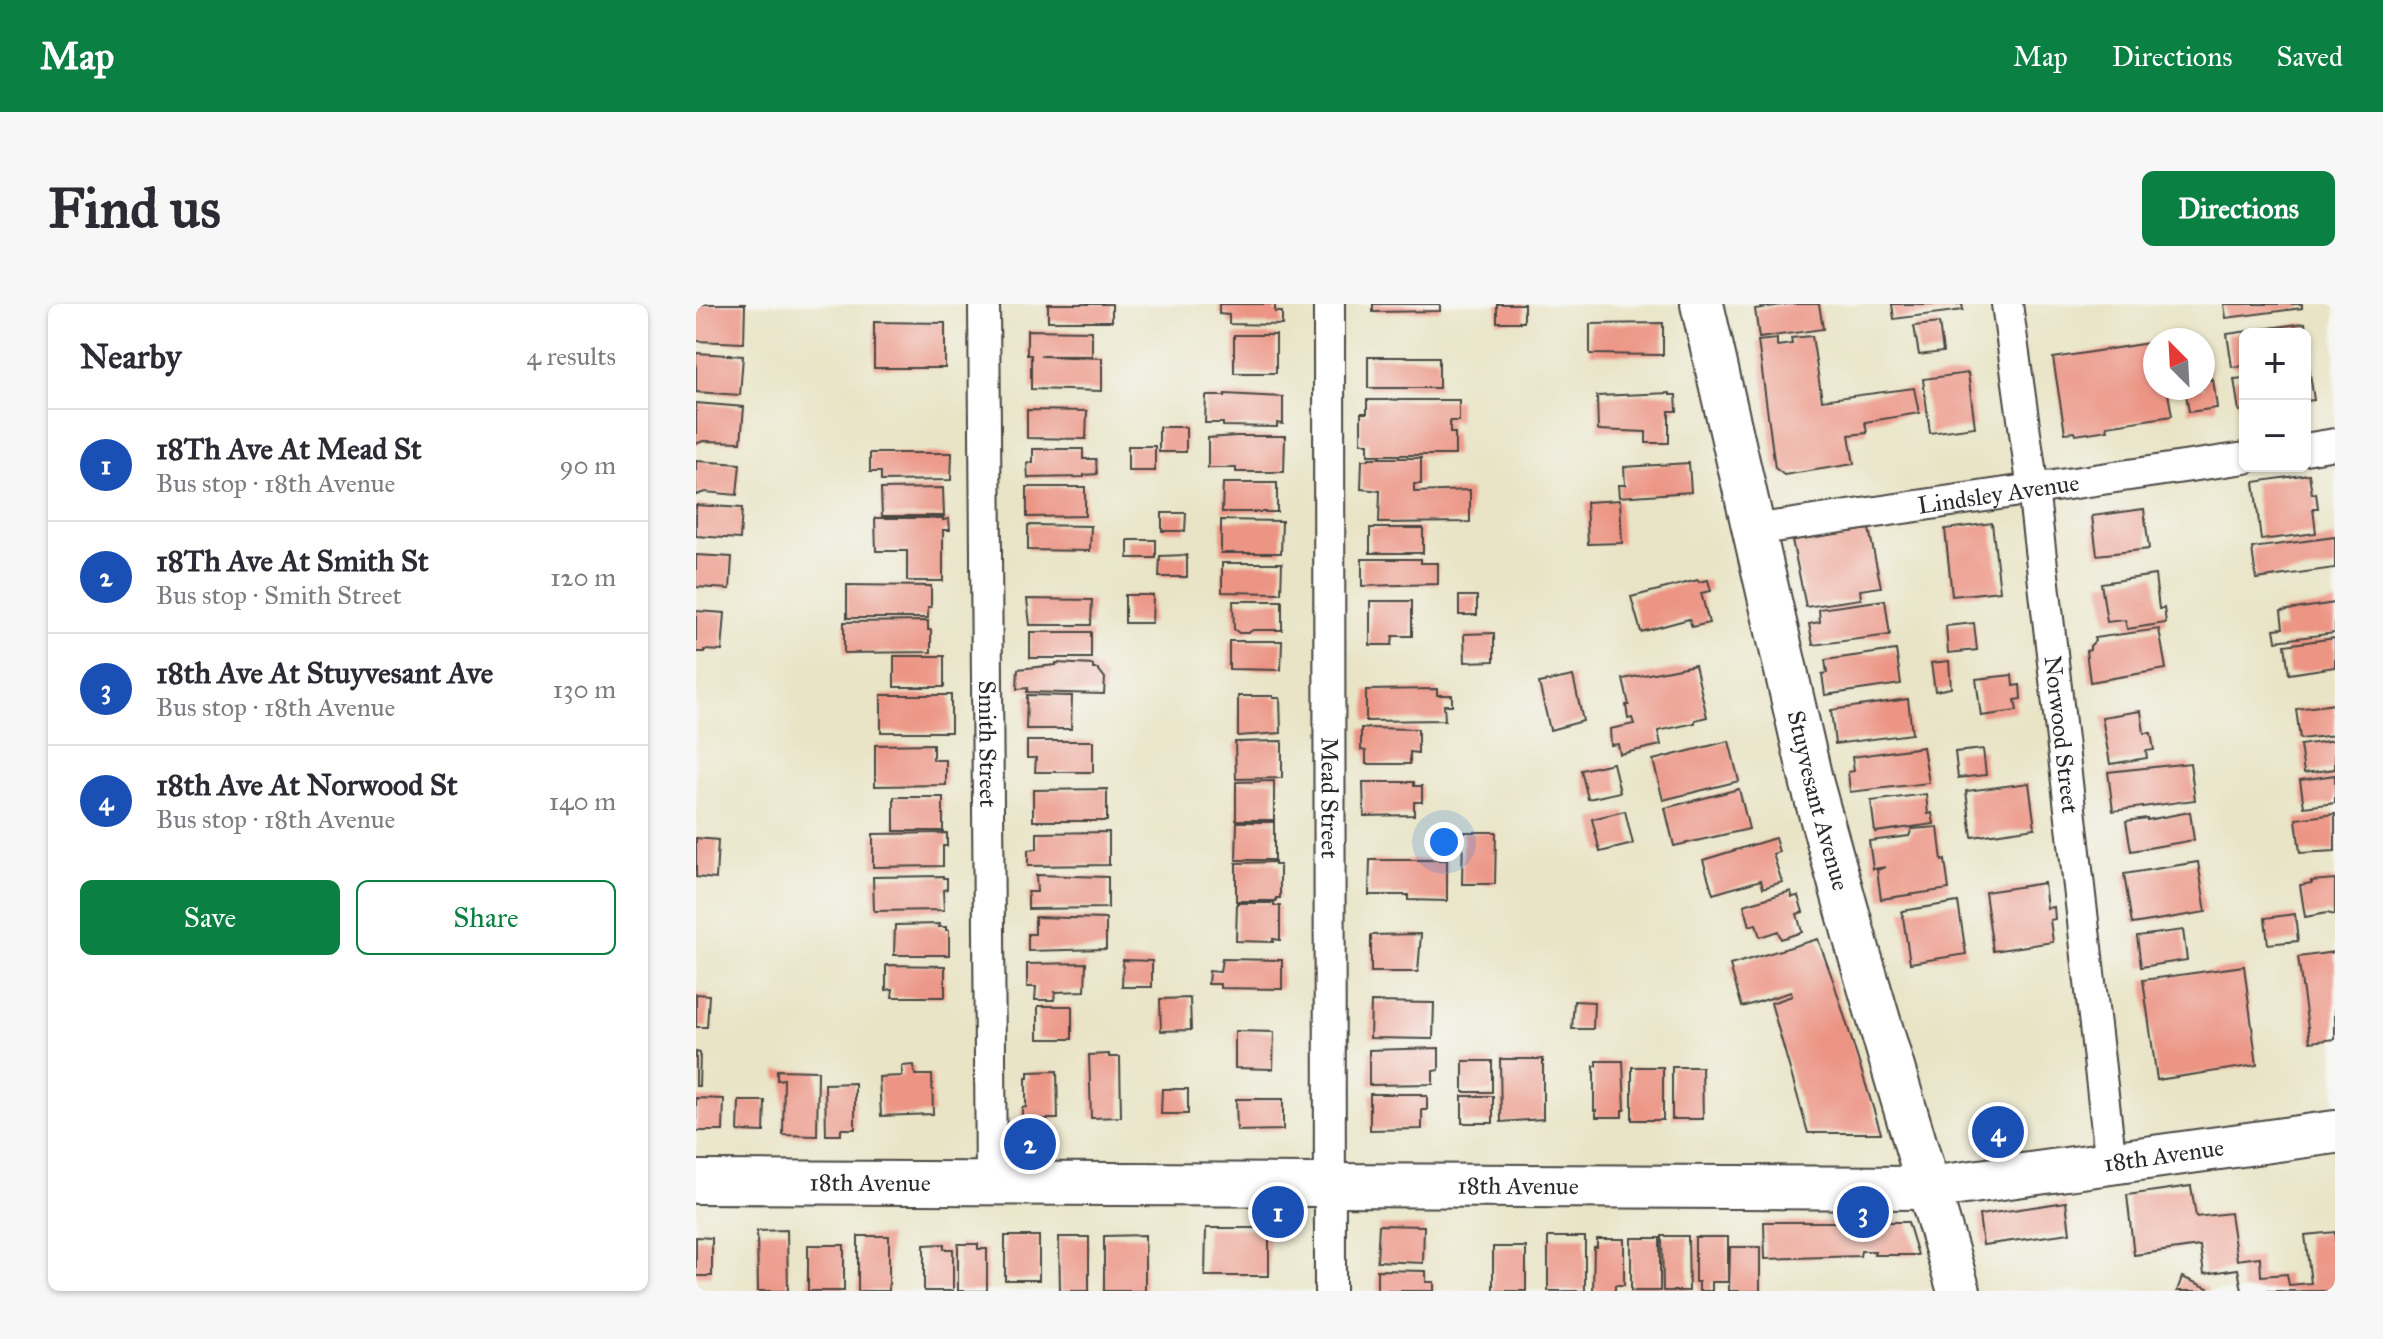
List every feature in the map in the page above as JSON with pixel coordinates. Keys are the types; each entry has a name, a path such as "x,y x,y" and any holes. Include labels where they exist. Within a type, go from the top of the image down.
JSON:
{"main road":[{"name":"Stuyvesant Avenue","path":"1702,304 1812,784 1959,1291"},
{"name":"18th Avenue","path":"696,1182 1929,1188 2335,1132"}],"street":[{"name":"Smith Street","path":"984,304 991,1183"},
{"name":"Mead Street","path":"1329,304 1330,1291"},
{"name":"Norwood Street","path":"2007,304 2033,489 2111,1164"},
{"path":"2311,448 2335,444"},
{"name":"Lindsley Avenue","path":"1753,530 2239,459"}],"building":[{"path":"696,304 745,304 744,343 696,341"},
{"path":"1048,304 1112,304 1112,321 1048,321"},
{"path":"1219,304 1275,304 1275,312 1282,312 1282,325 1229,324 1229,315 1219,314"},
{"path":"1373,304 1440,304 1440,311 1373,312"},
{"path":"1497,304 1524,304 1524,322 1497,322"},
{"path":"1788,304 1819,304 1823,329 1759,338 1755,309"},
{"path":"1892,304 1962,304 1963,310 1894,319"},
{"path":"2224,304 2302,304 2302,308 2226,318"},
{"path":"874,322 945,323 945,368 874,368"},
{"path":"1663,323 1663,355 1590,354 1590,324"},
{"path":"1939,323 1943,352 1919,355 1914,326"},
{"path":"2305,323 2306,328 2270,328"},
{"path":"1027,330 1092,331 1092,356 1040,356 1102,358 1102,391 1031,389"},
{"path":"2239,332 2239,366 2232,367 2227,334"},
{"path":"1234,335 1276,335 1276,373 1234,373"},
{"path":"1812,336 1822,400 1914,388 1919,413 1865,422 1867,433 1849,435 1854,464 1784,475 1775,468 1758,341 1777,339 1777,346 1792,344 1791,338"},
{"path":"2143,344 2143,400 2169,400 2172,416 2107,426 2108,430 2076,435 2075,432 2065,433 2053,358"},
{"path":"696,353 743,356 740,395 696,392"},
{"path":"1368,357 1439,357 1439,388 1368,388"},
{"path":"1968,373 1975,427 1930,433 1923,379"},
{"path":"2234,379 2239,379 2239,411"},
{"path":"2215,394 2217,408 2189,412 2187,400 2215,400"},
{"path":"1676,395 1677,411 1669,411 1669,443 1646,443 1646,432 1598,430 1597,396"},
{"path":"1206,396 1283,397 1283,424 1277,423 1277,427 1205,423"},
{"path":"1367,400 1459,400 1459,421 1450,421 1450,433 1455,433 1455,455 1368,455 1368,443 1361,443 1361,413 1367,413"},
{"path":"696,403 744,407 741,442 703,441 696,444"},
{"path":"1027,410 1087,411 1086,439 1027,438"},
{"path":"1159,427 1186,427 1186,452 1159,452"},
{"path":"1285,436 1284,472 1236,472 1236,468 1208,468 1208,438"},
{"path":"1128,446 1155,446 1155,471 1128,471"},
{"path":"1033,449 1083,449 1083,459 1096,459 1097,474 1028,478 1027,463 1033,463"},
{"path":"870,453 952,453 951,480 881,481 881,472 870,472"},
{"path":"1421,458 1421,484 1414,484 1414,492 1470,490 1470,522 1379,523 1380,491 1361,489 1362,460"},
{"path":"696,461 740,464 737,495 705,492 696,495"},
{"path":"1689,463 1691,492 1619,497 1618,485 1625,485 1624,467"},
{"path":"2309,474 2318,508 2313,508 2316,533 2261,540 2254,482"},
{"path":"1223,483 1277,483 1277,512 1222,512"},
{"path":"1027,487 1085,487 1085,516 1027,517"},
{"path":"943,488 944,516 882,516 881,489"},
{"path":"1620,500 1622,543 1588,544 1586,502"},
{"path":"696,505 742,508 740,539 696,536"},
{"path":"2144,509 2149,549 2097,555 2092,516"},
{"path":"1162,513 1186,513 1185,531 1162,531"},
{"path":"875,518 949,519 950,530 943,530 943,581 907,581 907,551 876,551"},
{"path":"1221,520 1282,521 1281,553 1221,553"},
{"path":"1992,523 2000,591 1952,596 1945,529"},
{"path":"1028,525 1091,526 1090,551 1028,550"},
{"path":"1370,528 1423,528 1423,553 1370,553"},
{"path":"1869,529 1881,587 1860,590 1861,599 1806,607 1792,540"},
{"path":"2335,537 2335,568 2256,579 2252,548"},
{"path":"1128,540 1156,540 1156,558 1128,558"},
{"path":"696,555 732,557 730,589 696,587"},
{"path":"1187,555 1187,577 1159,577 1160,556"},
{"path":"1362,559 1421,559 1421,563 1438,563 1438,584 1362,586"},
{"path":"1222,563 1282,563 1281,593 1222,592"},
{"path":"2155,575 2159,609 2164,608 2166,623 2127,629 2125,620 2107,622 2101,583"},
{"path":"1708,580 1711,591 1701,593 1709,623 1692,627 1689,619 1641,632 1631,597"},
{"path":"847,585 931,586 928,618 847,618"},
{"path":"1125,595 1153,595 1152,623 1125,623"},
{"path":"1459,596 1477,596 1477,615 1459,615"},
{"path":"1027,599 1092,600 1091,625 1030,625"},
{"path":"1885,600 1890,635 1813,645 1809,624 1820,622 1819,609"},
{"path":"1233,601 1282,601 1282,630 1239,633 1234,629"},
{"path":"1370,601 1412,601 1412,636 1393,636 1392,645 1370,645"},
{"path":"2335,603 2335,633 2276,641 2274,629 2283,628 2281,611"},
{"path":"696,611 725,613 722,651 696,652"},
{"path":"928,621 931,652 844,653 844,622"},
{"path":"1974,623 1977,650 1948,653 1946,626"},
{"path":"2159,629 2166,669 2090,682 2086,651 2090,650 2094,638"},
{"path":"1030,632 1091,632 1091,658 1030,658"},
{"path":"1494,633 1494,661 1465,662 1464,634"},
{"path":"2335,638 2335,667 2289,674 2285,645"},
{"path":"1229,641 1282,641 1281,670 1229,669"},
{"path":"1896,650 1901,684 1825,695 1822,674 1827,673 1825,660"},
{"path":"894,656 944,656 944,687 894,687"},
{"path":"1949,661 1951,688 1935,691 1931,663"},
{"path":"1056,663 1093,665 1093,669 1098,669 1105,678 1104,694 1027,692 1028,688 1017,689 1018,669"},
{"path":"1695,665 1707,717 1695,720 1695,723 1658,731 1661,745 1620,754 1618,744 1611,745 1610,729 1634,724 1632,718 1628,719 1626,705 1629,705 1623,679"},
{"path":"2012,675 2013,686 2020,685 2021,699 2015,700 2017,711 1981,716 1976,679"},
{"path":"1573,676 1583,721 1550,730 1539,683"},
{"path":"1437,689 1437,695 1452,695 1452,705 1444,705 1445,720 1366,721 1366,690"},
{"path":"881,695 951,695 951,732 881,732"},
{"path":"1027,695 1072,696 1071,729 1026,729"},
{"path":"1238,696 1280,698 1281,733 1238,736"},
{"path":"1908,699 1912,734 1835,744 1831,710"},
{"path":"2335,704 2335,735 2300,739 2296,709"},
{"path":"2141,711 2144,733 2151,733 2154,750 2146,751 2147,758 2110,764 2102,717"},
{"path":"1361,728 1418,729 1418,753 1410,752 1410,764 1366,764 1366,751 1361,750"},
{"path":"2335,740 2335,769 2304,773 2300,745"},
{"path":"1027,741 1093,741 1093,772 1035,772 1036,758 1027,758"},
{"path":"1282,741 1282,778 1236,779 1235,742"},
{"path":"1729,741 1739,781 1663,800 1653,760"},
{"path":"933,744 933,760 946,760 946,785 875,786 875,745"},
{"path":"1923,747 1929,783 1850,792 1848,772 1854,771 1852,757"},
{"path":"1983,749 1986,775 1958,778 1955,752"},
{"path":"1613,763 1620,792 1588,799 1581,770"},
{"path":"2190,763 2195,800 2113,811 2108,772"},
{"path":"2335,775 2335,803 2304,807 2300,780"},
{"path":"1274,781 1274,820 1236,820 1236,782"},
{"path":"1363,782 1414,782 1414,786 1422,786 1422,802 1414,802 1414,815 1364,816"},
{"path":"2029,783 2035,828 1972,837 1966,791"},
{"path":"1107,789 1107,821 1033,821 1033,790"},
{"path":"1739,789 1749,829 1674,846 1665,808"},
{"path":"1926,794 1928,814 1932,813 1934,824 1875,832 1871,801"},
{"path":"894,797 943,797 943,831 894,831"},
{"path":"1625,811 1633,844 1600,852 1592,819"},
{"path":"2190,812 2194,840 2131,851 2126,821"},
{"path":"2335,814 2335,851 2300,853 2296,819"},
{"path":"1237,822 1274,822 1274,860 1236,860"},
{"path":"1938,827 1949,889 1881,899 1877,870 1886,867 1873,869 1869,841 1909,836 1912,829"},
{"path":"1109,832 1109,865 1028,866 1028,850 1037,849 1037,833"},
{"path":"1463,832 1496,832 1495,884 1462,884"},
{"path":"947,833 947,846 943,846 943,866 873,867 873,834"},
{"path":"696,838 718,840 716,879 696,877"},
{"path":"1775,838 1779,852 1773,854 1782,882 1763,888 1761,880 1713,894 1703,860"},
{"path":"1370,860 1447,860 1447,901 1408,900 1408,895 1369,895"},
{"path":"1275,862 1275,865 1280,865 1280,898 1276,901 1236,901 1236,863"},
{"path":"2198,862 2206,912 2132,924 2124,874"},
{"path":"1036,875 1108,877 1108,908 1028,909 1028,892 1037,892"},
{"path":"873,877 947,878 947,889 943,890 944,910 874,911"},
{"path":"2335,879 2335,915 2327,913 2305,917 2300,885"},
{"path":"2044,883 2047,908 2054,907 2055,919 2050,920 2053,942 1993,951 1985,892"},
{"path":"1791,891 1792,897 1798,896 1803,912 1797,914 1802,932 1781,939 1778,931 1760,937 1756,924 1750,926 1744,905"},
{"path":"1958,902 1966,954 1910,963 1902,911"},
{"path":"1237,903 1274,903 1274,906 1280,906 1280,940 1236,941"},
{"path":"2295,914 2298,941 2268,944 2265,918"},
{"path":"1035,917 1106,919 1106,949 1028,951 1028,934 1035,934"},
{"path":"940,924 939,927 949,930 949,955 894,955 895,925"},
{"path":"2183,930 2187,960 2141,967 2137,936"},
{"path":"1421,934 1418,972 1371,972 1371,935"},
{"path":"1818,939 1881,1133 1808,1133 1771,1003 1792,996 1791,992 1742,1007 1730,965"},
{"path":"2335,952 2335,1039 2310,1042 2298,957"},
{"path":"1222,959 1282,960 1282,989 1220,988 1220,984 1208,984 1209,971 1220,972"},
{"path":"1123,960 1152,961 1152,987 1122,987"},
{"path":"1086,963 1085,991 1055,992 1054,1000 1035,1000 1036,987 1027,987 1027,964"},
{"path":"886,965 945,966 945,997 892,997 893,989 886,990"},
{"path":"2244,966 2257,1065 2157,1080 2143,980"},
{"path":"696,994 709,995 707,1027 696,1027"},
{"path":"1190,998 1191,1030 1161,1031 1160,999"},
{"path":"1574,1001 1594,1002 1593,1029 1572,1029"},
{"path":"1371,1002 1434,1003 1433,1039 1370,1038"},
{"path":"1038,1006 1072,1006 1072,1039 1038,1039"},
{"path":"1235,1031 1274,1032 1273,1069 1235,1068"},
{"path":"1439,1048 1439,1070 1433,1071 1433,1084 1369,1085 1369,1050"},
{"path":"696,1052 700,1053 699,1086 696,1086"},
{"path":"1109,1054 1109,1057 1120,1057 1121,1117 1091,1118 1089,1055"},
{"path":"1500,1059 1543,1059 1543,1119 1501,1122"},
{"path":"1463,1061 1492,1061 1492,1092 1463,1092"},
{"path":"1597,1061 1623,1061 1625,1110 1622,1110 1622,1117 1596,1117 1594,1066 1597,1066"},
{"path":"914,1065 915,1075 932,1075 933,1114 881,1116 879,1077 902,1076 902,1066"},
{"path":"1632,1067 1663,1067 1663,1120 1632,1120"},
{"path":"1672,1067 1702,1067 1703,1119 1672,1119"},
{"path":"777,1070 818,1071 817,1136 783,1135 784,1079 777,1080"},
{"path":"1057,1071 1058,1119 1022,1119 1022,1108 1026,1107 1028,1072"},
{"path":"855,1083 855,1129 841,1129 841,1135 826,1135 825,1084"},
{"path":"1162,1089 1188,1089 1188,1114 1161,1114"},
{"path":"1370,1094 1427,1096 1427,1110 1422,1110 1422,1129 1370,1130"},
{"path":"1462,1096 1493,1096 1493,1123 1462,1123"},
{"path":"696,1098 724,1099 723,1131 696,1131"},
{"path":"1236,1099 1283,1099 1283,1130 1237,1131"},
{"path":"739,1101 765,1101 764,1132 738,1131"},
{"path":"2191,1186 2196,1217 2230,1213 2237,1260 2260,1257 2261,1276 2287,1274 2289,1285 2311,1283 2305,1235 2335,1232 2335,1291 2242,1291 2238,1269 2204,1274 2200,1246 2134,1255 2127,1195"},
{"path":"2066,1202 2070,1233 1983,1245 1979,1215"},
{"path":"1764,1222 1908,1222 1918,1255 1874,1255 1875,1251 1861,1251 1860,1256 1765,1259"},
{"path":"1379,1225 1424,1226 1423,1263 1377,1261"},
{"path":"1206,1228 1269,1228 1269,1276 1205,1276"},
{"path":"787,1230 788,1291 758,1291 757,1231"},
{"path":"1145,1235 1145,1291 1104,1291 1104,1236"},
{"path":"858,1236 889,1236 889,1291 858,1291"},
{"path":"1005,1236 1039,1236 1039,1280 1005,1280"},
{"path":"1662,1236 1688,1236 1689,1291 1663,1291"},
{"path":"696,1237 712,1238 712,1276 696,1276"},
{"path":"1059,1237 1089,1237 1089,1291 1060,1291"},
{"path":"1548,1237 1585,1237 1585,1291 1548,1291"},
{"path":"1695,1237 1728,1237 1728,1282 1712,1282 1712,1291 1699,1291 1699,1282 1695,1282"},
{"path":"1631,1238 1660,1238 1660,1291 1631,1291"},
{"path":"1597,1239 1624,1239 1624,1285 1615,1285 1615,1291 1593,1291"},
{"path":"944,1244 944,1249 953,1249 953,1291 924,1291 924,1245"},
{"path":"958,1244 978,1244 978,1249 987,1249 987,1291 958,1291"},
{"path":"808,1245 844,1245 844,1291 808,1291"},
{"path":"1493,1247 1526,1247 1526,1291 1493,1291"},
{"path":"1730,1247 1760,1247 1760,1291 1729,1291"},
{"path":"1377,1270 1426,1271 1426,1282 1434,1282 1434,1291 1377,1291"},
{"path":"2182,1277 2208,1288 2207,1291 2177,1291"}],"place":[{"name":"18th Ave At Norwood St","path":"1998,1132"},
{"name":"18Th Ave At Smith St","path":"1030,1144"},
{"name":"18Th Ave At Mead St","path":"1278,1212"},
{"name":"18th Ave At Stuyvesant Ave","path":"1863,1212"}]}
